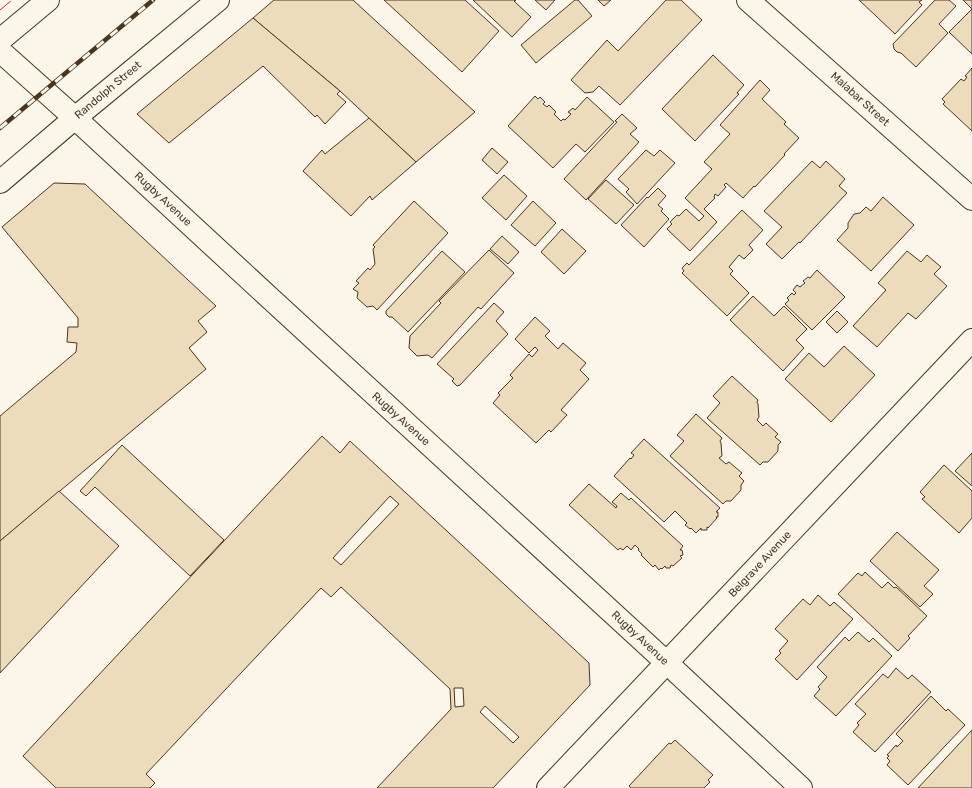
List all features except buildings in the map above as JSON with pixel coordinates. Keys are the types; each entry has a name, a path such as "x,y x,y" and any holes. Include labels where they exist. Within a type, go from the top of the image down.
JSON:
{"street":[{"path":"0,40 48,0"},
{"name":"Randolph Street","path":"0,182 218,0"},
{"name":"Malabar Street","path":"748,0 972,199"},
{"name":"Rugby Avenue","path":"0,51 75,118 801,788"},
{"name":"Belgrave Avenue","path":"548,788 972,340"}],"railway":[{"path":"0,128 153,0"}],"power":[{"path":"0,10 12,0"}]}
